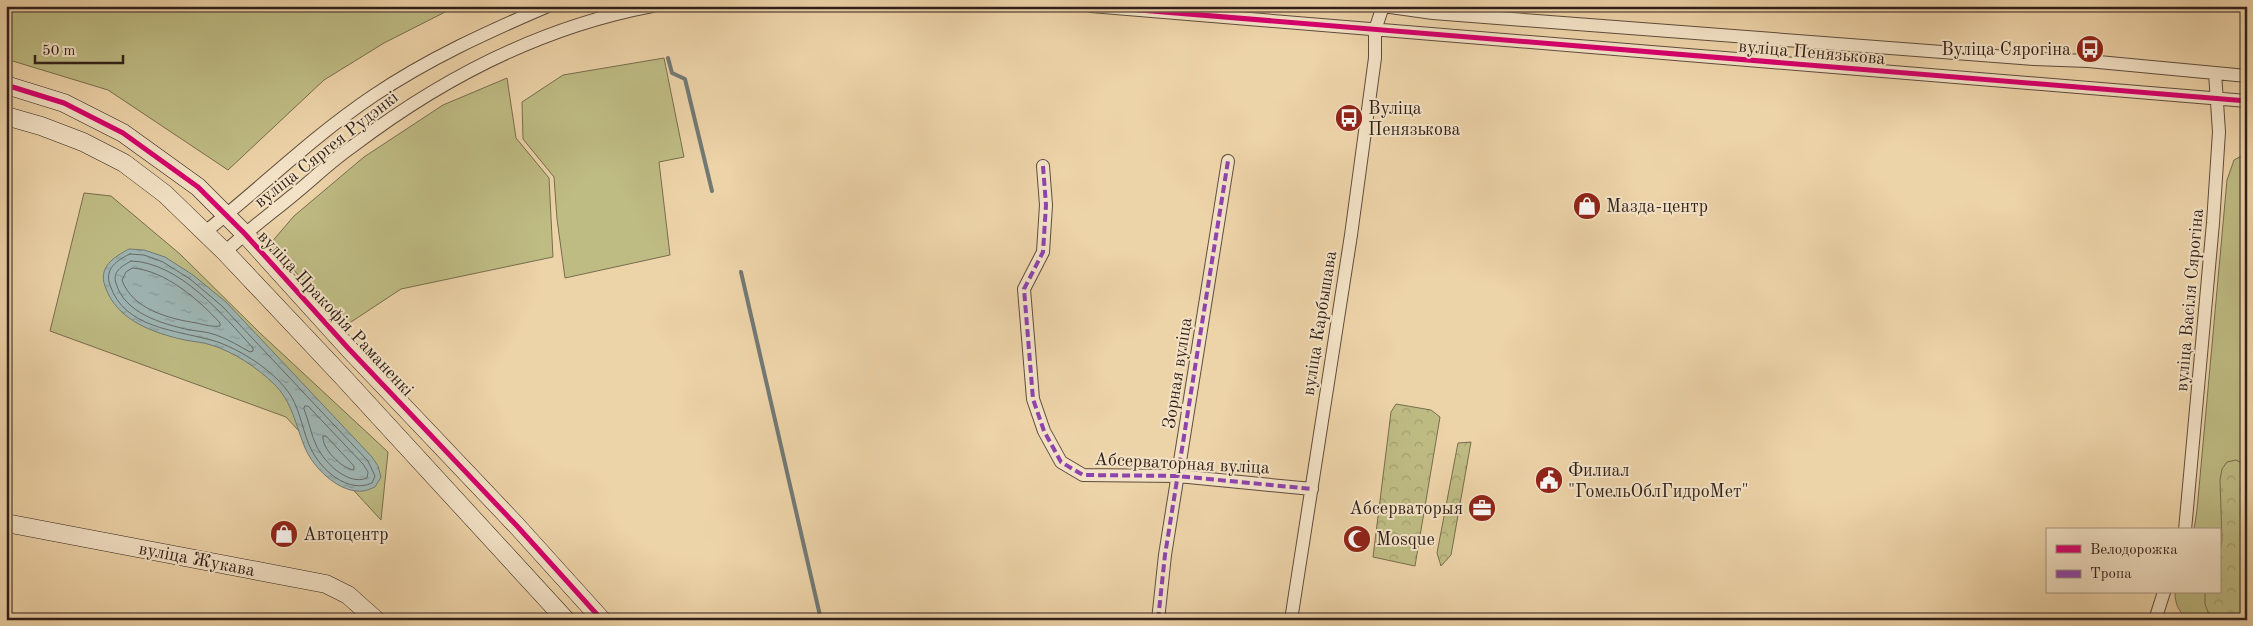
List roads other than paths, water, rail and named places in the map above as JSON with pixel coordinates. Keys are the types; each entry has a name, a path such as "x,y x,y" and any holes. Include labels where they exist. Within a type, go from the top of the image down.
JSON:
{"street":[{"name":"вуліца Сяргея Рудэнкі","path":"205,232 296,153 373,96 438,56 548,6"},
{"name":"вуліца Сяргея Рудэнкі","path":"225,252 351,146 445,82 507,51 578,25 652,6"},
{"path":"1091,6 1375,30"},
{"name":"вуліца Карбышава","path":"1291,620 1351,235 1375,58 1375,30 1383,6"},
{"name":"вуліца Пенязькова","path":"1383,6 1433,13 2034,59 2088,61 2247,76"},
{"name":"вуліца Пенязькова","path":"1375,30 2247,101"},
{"name":"вуліца Васіля Сярогіна","path":"2185,528 2214,223 2219,132 2215,98 2215,73"},
{"name":"вуліца Пракофія Раманенкі","path":"6,85 64,103 123,133 198,187 245,234 348,348 517,526 602,620"},
{"path":"6,116 83,142 124,163 165,194 225,252 566,620"},
{"name":"Зорная вуліца","path":"1158,620 1165,556 1228,161"},
{"name":"Абсерваторная вуліца","path":"1043,166 1046,205 1043,252 1024,289 1034,399 1044,431 1061,462 1083,475 1178,476 1312,489"},
{"name":"вуліца Жукава","path":"6,523 326,584 348,595 376,620"},
{"path":"498,545 495,537 499,526 506,523 517,526"},
{"path":"2155,620 2163,594"}],"water":[{"path":"129,249 144,250 165,257 193,275 226,302 372,457 378,466 381,477 375,487 362,491 349,490 334,482 320,471 306,450 293,414 280,390 252,366 220,348 173,337 149,329 137,323 118,308 110,298 105,286 104,273 113,259"}],"waterway":[{"path":"668,58 672,73 685,79 712,191"},
{"path":"741,272 821,620"}],"place":[{"name":"Вуліца Сярогіна","path":"2090,49"},
{"name":"Вуліца Пенязькова","path":"1349,118"},
{"name":"Мазда-центр","path":"1587,206"},
{"name":"Филиал \"ГомельОблГидроМет\"","path":"1549,480"},
{"name":"Абсерваторыя","path":"1482,508"},
{"name":"Автоцентр","path":"284,534"},
{"name":"Mosque","path":"1357,539"}]}
